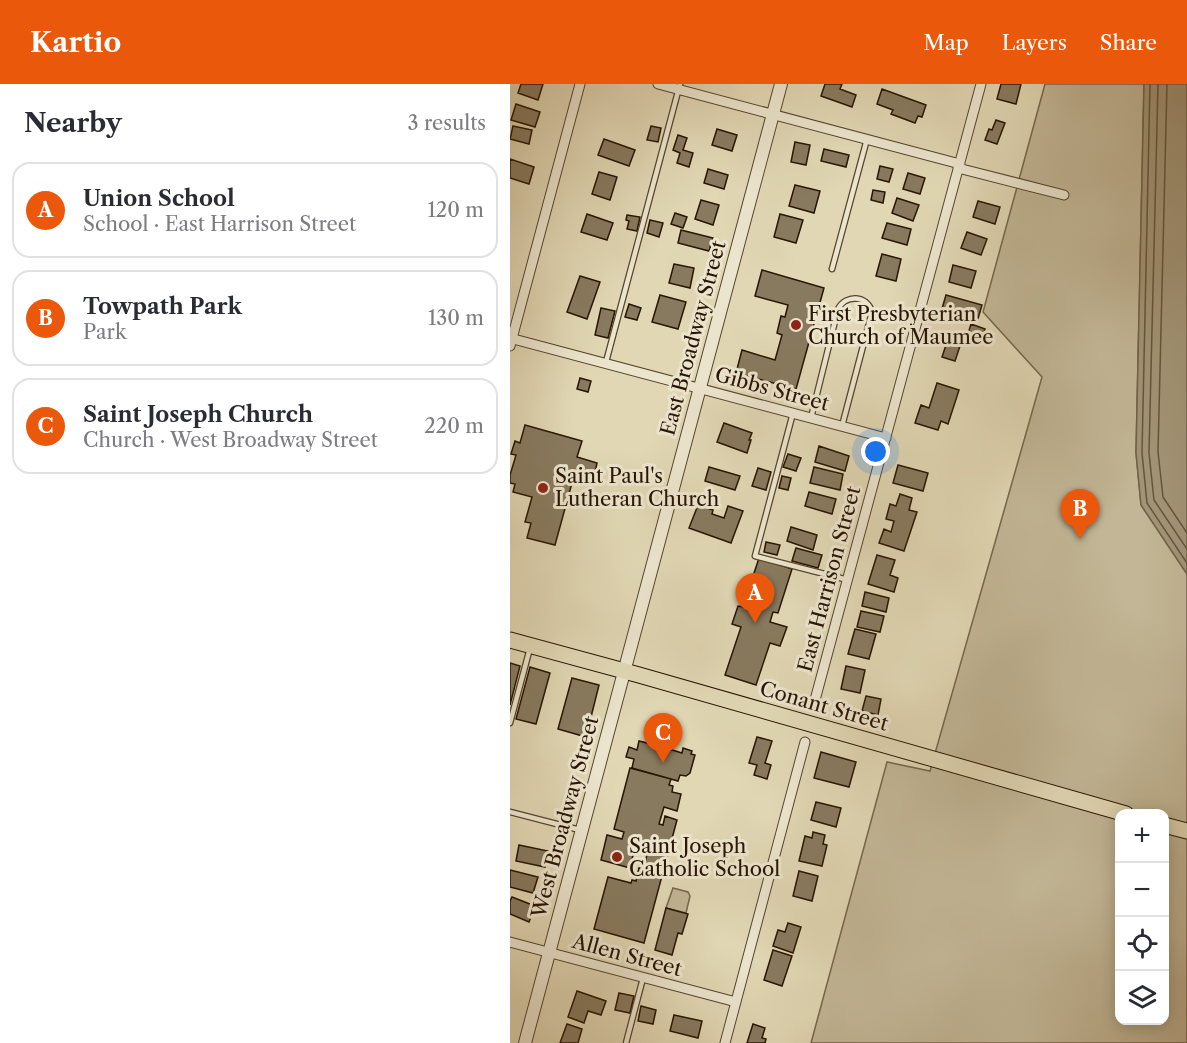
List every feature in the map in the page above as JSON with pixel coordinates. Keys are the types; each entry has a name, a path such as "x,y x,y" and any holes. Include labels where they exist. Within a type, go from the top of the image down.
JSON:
{"main road":[{"name":"Conant Street","path":"510,640 1115,810"},
{"path":"1169,826 1187,831"}],"street":[{"path":"511,341 580,84"},
{"path":"658,84 679,87 1064,195"},
{"name":"East Broadway Street","path":"625,671 781,84"},
{"name":"East Harrison Street","path":"815,700 981,84"},
{"name":"Gibbs Street","path":"511,341 605,363 886,438"},
{"name":"West Broadway Street","path":"525,1043 625,671"},
{"path":"725,1043 805,742"},
{"name":"Allen Street","path":"510,942 736,1002"}],"lane":[{"path":"605,363 679,87"},
{"path":"832,268 867,139"},
{"path":"811,418 838,309 848,299 858,299 866,302 872,312 842,426"},
{"path":"793,413 755,556 848,580"},
{"path":"510,723 531,646"},
{"path":"510,812 582,831"},
{"path":"626,1043 643,978"}],"shaded area":[{"path":"1045,84 1144,84 1136,453 1141,505 1187,574 1187,1043 811,1043 887,762 930,771 1042,377 983,312"},
{"path":"673,888 688,892 690,896 686,913 666,908"}],"water":[{"path":"1144,84 1187,84 1187,574 1141,505 1136,453"}],"building":[{"path":"521,84 543,84 538,100 518,93"},
{"path":"825,84 842,84 840,89 856,95 852,107 821,96"},
{"path":"1001,84 1021,84 1016,104 997,99"},
{"path":"882,89 926,105 922,117 918,116 915,123 891,114 893,110 877,104"},
{"path":"516,104 540,112 535,127 511,120"},
{"path":"996,120 1005,123 997,144 985,140"},
{"path":"513,126 532,130 529,144 510,139"},
{"path":"651,126 661,128 658,142 647,140"},
{"path":"717,129 737,135 732,151 712,145"},
{"path":"678,135 687,138 683,150 693,153 689,167 677,163 680,153 673,150"},
{"path":"604,139 635,150 629,166 598,155"},
{"path":"795,142 810,145 806,165 791,162"},
{"path":"824,149 849,155 846,167 821,161"},
{"path":"510,159 534,167 529,184 510,178"},
{"path":"880,166 893,169 889,182 877,179"},
{"path":"708,169 728,175 724,189 704,183"},
{"path":"599,172 617,177 610,200 592,194"},
{"path":"908,173 925,178 920,194 903,189"},
{"path":"795,185 820,191 814,213 789,206"},
{"path":"873,190 885,192 883,203 871,200"},
{"path":"897,198 919,205 913,221 892,213"},
{"path":"701,200 719,205 713,225 695,219"},
{"path":"978,201 1000,207 995,224 973,217"},
{"path":"675,213 687,217 683,228 671,224"},
{"path":"587,214 613,223 607,240 581,232"},
{"path":"780,214 803,220 796,243 774,237"},
{"path":"627,215 640,217 637,231 627,229 629,221 626,220"},
{"path":"650,220 663,223 659,237 647,233"},
{"path":"887,223 911,229 907,245 882,238"},
{"path":"681,230 713,238 709,251 678,243"},
{"path":"967,232 987,239 981,255 961,248"},
{"path":"882,254 901,259 896,281 876,276"},
{"path":"674,264 694,268 690,288 669,283"},
{"path":"953,265 976,271 971,288 949,282"},
{"name":"First Presbyterian Church of Maumee","path":"762,270 824,288 796,389 736,373 742,350 775,360 782,335 777,333 781,316 785,317 788,305 755,296"},
{"path":"580,276 600,282 587,319 567,312"},
{"path":"660,295 686,302 678,329 652,322"},
{"path":"946,295 982,305 977,322 941,312"},
{"path":"629,304 641,308 637,320 625,317"},
{"path":"601,308 615,311 608,338 595,335"},
{"path":"971,324 985,329 980,342 967,337"},
{"path":"957,332 964,334 955,361 942,357 948,339 954,341"},
{"path":"580,378 591,381 588,392 577,389"},
{"path":"937,383 959,390 948,424 941,421 938,430 915,423 921,405 929,408"},
{"path":"724,423 752,433 747,453 717,442"},
{"name":"Saint Paul's Lutheran Church","path":"525,425 582,441 577,457 597,463 594,477 575,472 555,545 527,538 531,523 525,522 532,497 513,492 515,484 510,483 516,455 511,454 515,441 520,443"},
{"path":"819,446 849,456 845,471 815,462"},
{"path":"788,454 801,458 796,471 783,467"},
{"path":"898,465 928,473 923,491 893,483"},
{"path":"709,467 740,476 735,490 705,481"},
{"path":"814,467 843,474 840,490 810,483"},
{"path":"758,468 771,472 766,490 752,486"},
{"path":"782,476 791,478 788,490 779,488"},
{"path":"809,492 836,499 832,514 805,506"},
{"path":"900,494 912,498 909,510 917,512 904,551 879,543 884,529 891,532 894,521 886,519 890,504 896,506"},
{"path":"698,505 713,510 712,514 724,518 728,506 743,511 731,543 689,528"},
{"path":"791,527 817,535 813,550 787,541"},
{"path":"766,542 780,545 777,555 764,552"},
{"path":"796,548 822,555 818,568 792,561"},
{"path":"877,555 895,560 890,575 898,578 894,592 868,584"},
{"path":"759,558 792,569 778,613 773,612 770,622 787,627 780,646 770,643 756,685 725,675 741,627 732,624 738,606 743,607"},
{"path":"865,592 889,598 886,612 862,606"},
{"path":"861,611 884,616 880,632 857,627"},
{"path":"855,629 876,634 869,659 848,654"},
{"path":"510,663 520,666 510,705"},
{"path":"846,666 865,670 860,693 841,689"},
{"path":"530,667 550,673 536,724 516,719"},
{"path":"572,678 599,685 586,737 558,729"},
{"path":"866,696 881,699 878,715 862,711"},
{"path":"757,737 772,741 765,763 771,765 767,779 754,775 757,765 749,763"},
{"path":"648,740 669,745 669,749 682,753 683,748 692,751 691,754 695,755 690,773 686,776 680,775 678,781 632,768 634,759 626,757 629,747 637,750 639,741 647,743"},
{"path":"821,752 856,762 849,787 814,778"},
{"name":"Saint Joseph Catholic School","path":"630,768 671,779 669,785 673,786 672,792 681,794 677,811 664,807 659,824 663,825 665,816 677,820 644,943 594,929 608,877 631,883 632,880 636,881 639,868 643,869 647,855 634,851 630,868 601,860 607,835 622,839 624,832 614,829"},
{"path":"816,802 841,808 836,827 811,820"},
{"path":"813,832 825,835 823,844 827,845 822,866 799,861 805,836 812,838"},
{"path":"519,845 548,851 545,867 516,861"},
{"path":"510,870 538,877 533,893 510,887"},
{"path":"799,871 818,876 812,901 793,896"},
{"path":"512,897 535,906 529,922 510,914"},
{"path":"666,908 688,914 682,934 678,933 672,955 655,950"},
{"path":"788,923 801,927 793,953 773,946 778,930 785,932"},
{"path":"773,950 792,956 782,986 764,980"},
{"path":"577,991 606,1001 601,1015 588,1011 584,1023 568,1017"},
{"path":"619,993 634,996 630,1013 615,1010"},
{"path":"641,1006 656,1010 653,1024 638,1021"},
{"path":"674,1015 702,1021 698,1038 670,1031"},
{"path":"567,1024 582,1029 578,1043 560,1043"},
{"path":"753,1024 765,1028 762,1038 766,1039 765,1043 747,1043"}],"place":[{"name":"First Presbyterian Church of Maumee","path":"796,325"},
{"name":"Saint Paul's Lutheran Church","path":"543,488"},
{"name":"Towpath Park","path":"1080,539"},
{"name":"Union School","path":"755,623"},
{"name":"Saint Joseph Church","path":"663,763"},
{"name":"Saint Joseph Catholic School","path":"617,857"}]}
